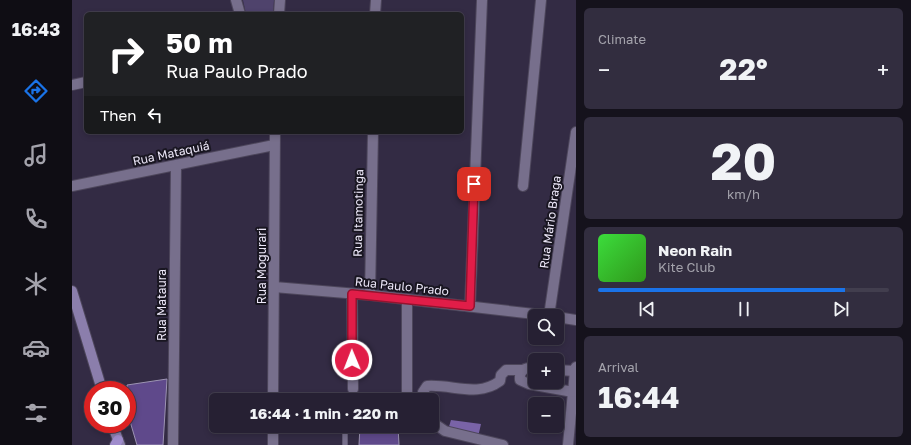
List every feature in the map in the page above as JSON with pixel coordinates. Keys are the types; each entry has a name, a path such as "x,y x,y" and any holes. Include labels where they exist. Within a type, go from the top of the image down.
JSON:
{"main road":[{"path":"72,291 99,381"},
{"path":"115,433 118,443"}],"street":[{"path":"236,0 239,12"},
{"path":"279,12 280,0"},
{"path":"375,12 376,0"},
{"path":"470,306 482,0"},
{"path":"523,186 541,0"},
{"path":"72,85 84,82"},
{"name":"Rua Mário Braga","path":"552,309 576,132"},
{"name":"Rua Mogurari","path":"274,393 275,134"},
{"name":"Rua Itamotinga","path":"370,295 373,134"},
{"name":"Rua Mataquiá","path":"72,186 274,145"},
{"name":"Rua Mataura","path":"173,445 176,166"},
{"name":"Rua Paulo Prado","path":"274,287 370,295 528,313"},
{"path":"352,294 353,389"},
{"path":"407,299 407,393"},
{"path":"564,318 576,320"},
{"path":"423,393 427,386 438,385 476,391 485,390 500,382 501,375 506,370 522,370 528,367"},
{"path":"568,445 576,367"},
{"path":"522,370 520,375 523,383 573,392"},
{"path":"564,370 576,371"},
{"path":"439,427 445,432 504,445"},
{"path":"273,433 273,445"}],"lane":[{"path":"345,434 345,445"}],"shaded area":[{"path":"243,0 274,0 273,12 246,12"},
{"path":"451,420 481,424 478,437 448,430"}],"building":[{"path":"167,379 163,445 137,445 133,433 136,433 136,384"},
{"path":"360,433 398,433 399,445 359,445"}],"route":[{"path":"352,360 352,294 470,306 474,184"}]}
